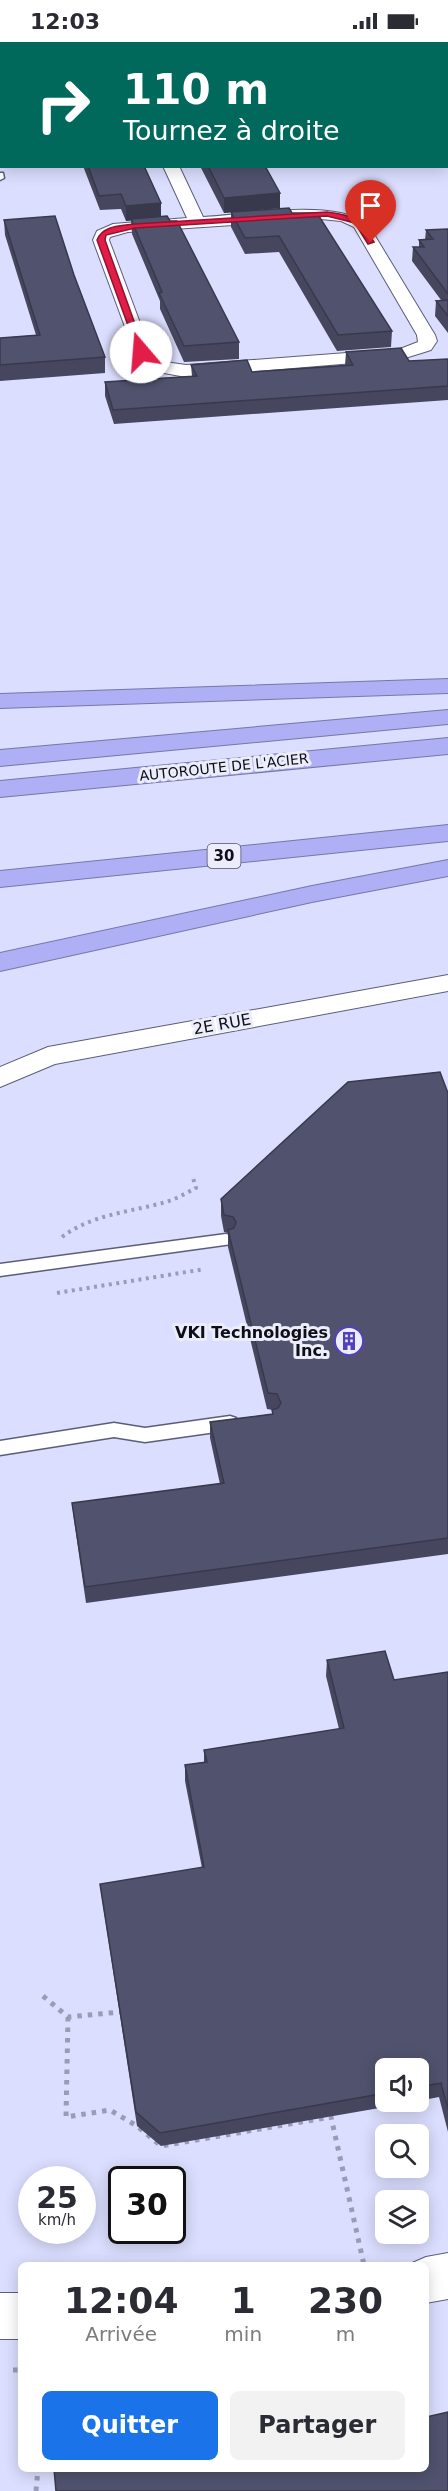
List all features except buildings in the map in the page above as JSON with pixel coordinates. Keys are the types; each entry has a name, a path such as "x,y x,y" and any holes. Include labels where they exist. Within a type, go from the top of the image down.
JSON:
{"highway":[{"path":"0,701 448,686"},
{"path":"0,758 448,717"},
{"name":"AUTOROUTE DE L'ACIER","path":"0,789 448,746"},
{"name":"30","path":"0,879 448,833"},
{"path":"0,962 312,894 448,868"}],"street":[{"path":"172,168 197,222"},
{"path":"321,214 354,220 360,224 426,335 427,343 418,350 402,354 194,370 166,369 150,363 141,352 101,238 106,232 117,228 197,222 321,214"},
{"name":"2E RUE","path":"0,1078 48,1056 448,983"},
{"path":"429,2279 448,2276"},
{"path":"0,2316 18,2316"}],"lane":[{"path":"0,1270 226,1240"},
{"path":"0,1449 114,1430 146,1435 247,1421"}],"path":[{"path":"51,1263 50,1249 68,1231 109,1216 169,1201 196,1188 193,1178"},
{"path":"57,1293 209,1268"},
{"path":"43,1996 68,2017 120,2012"},
{"path":"68,2017 66,2117 110,2109 137,2126 161,2146 331,2117 363,2262"},
{"path":"13,2370 18,2370"},
{"path":"36,2491 38,2472"}],"place":[{"name":"VKI Technologies Inc.","path":"349,1341"}],"route":[{"path":"141,352 101,240 103,234 117,228 135,226 334,214 350,218 360,224 371,242"}]}
